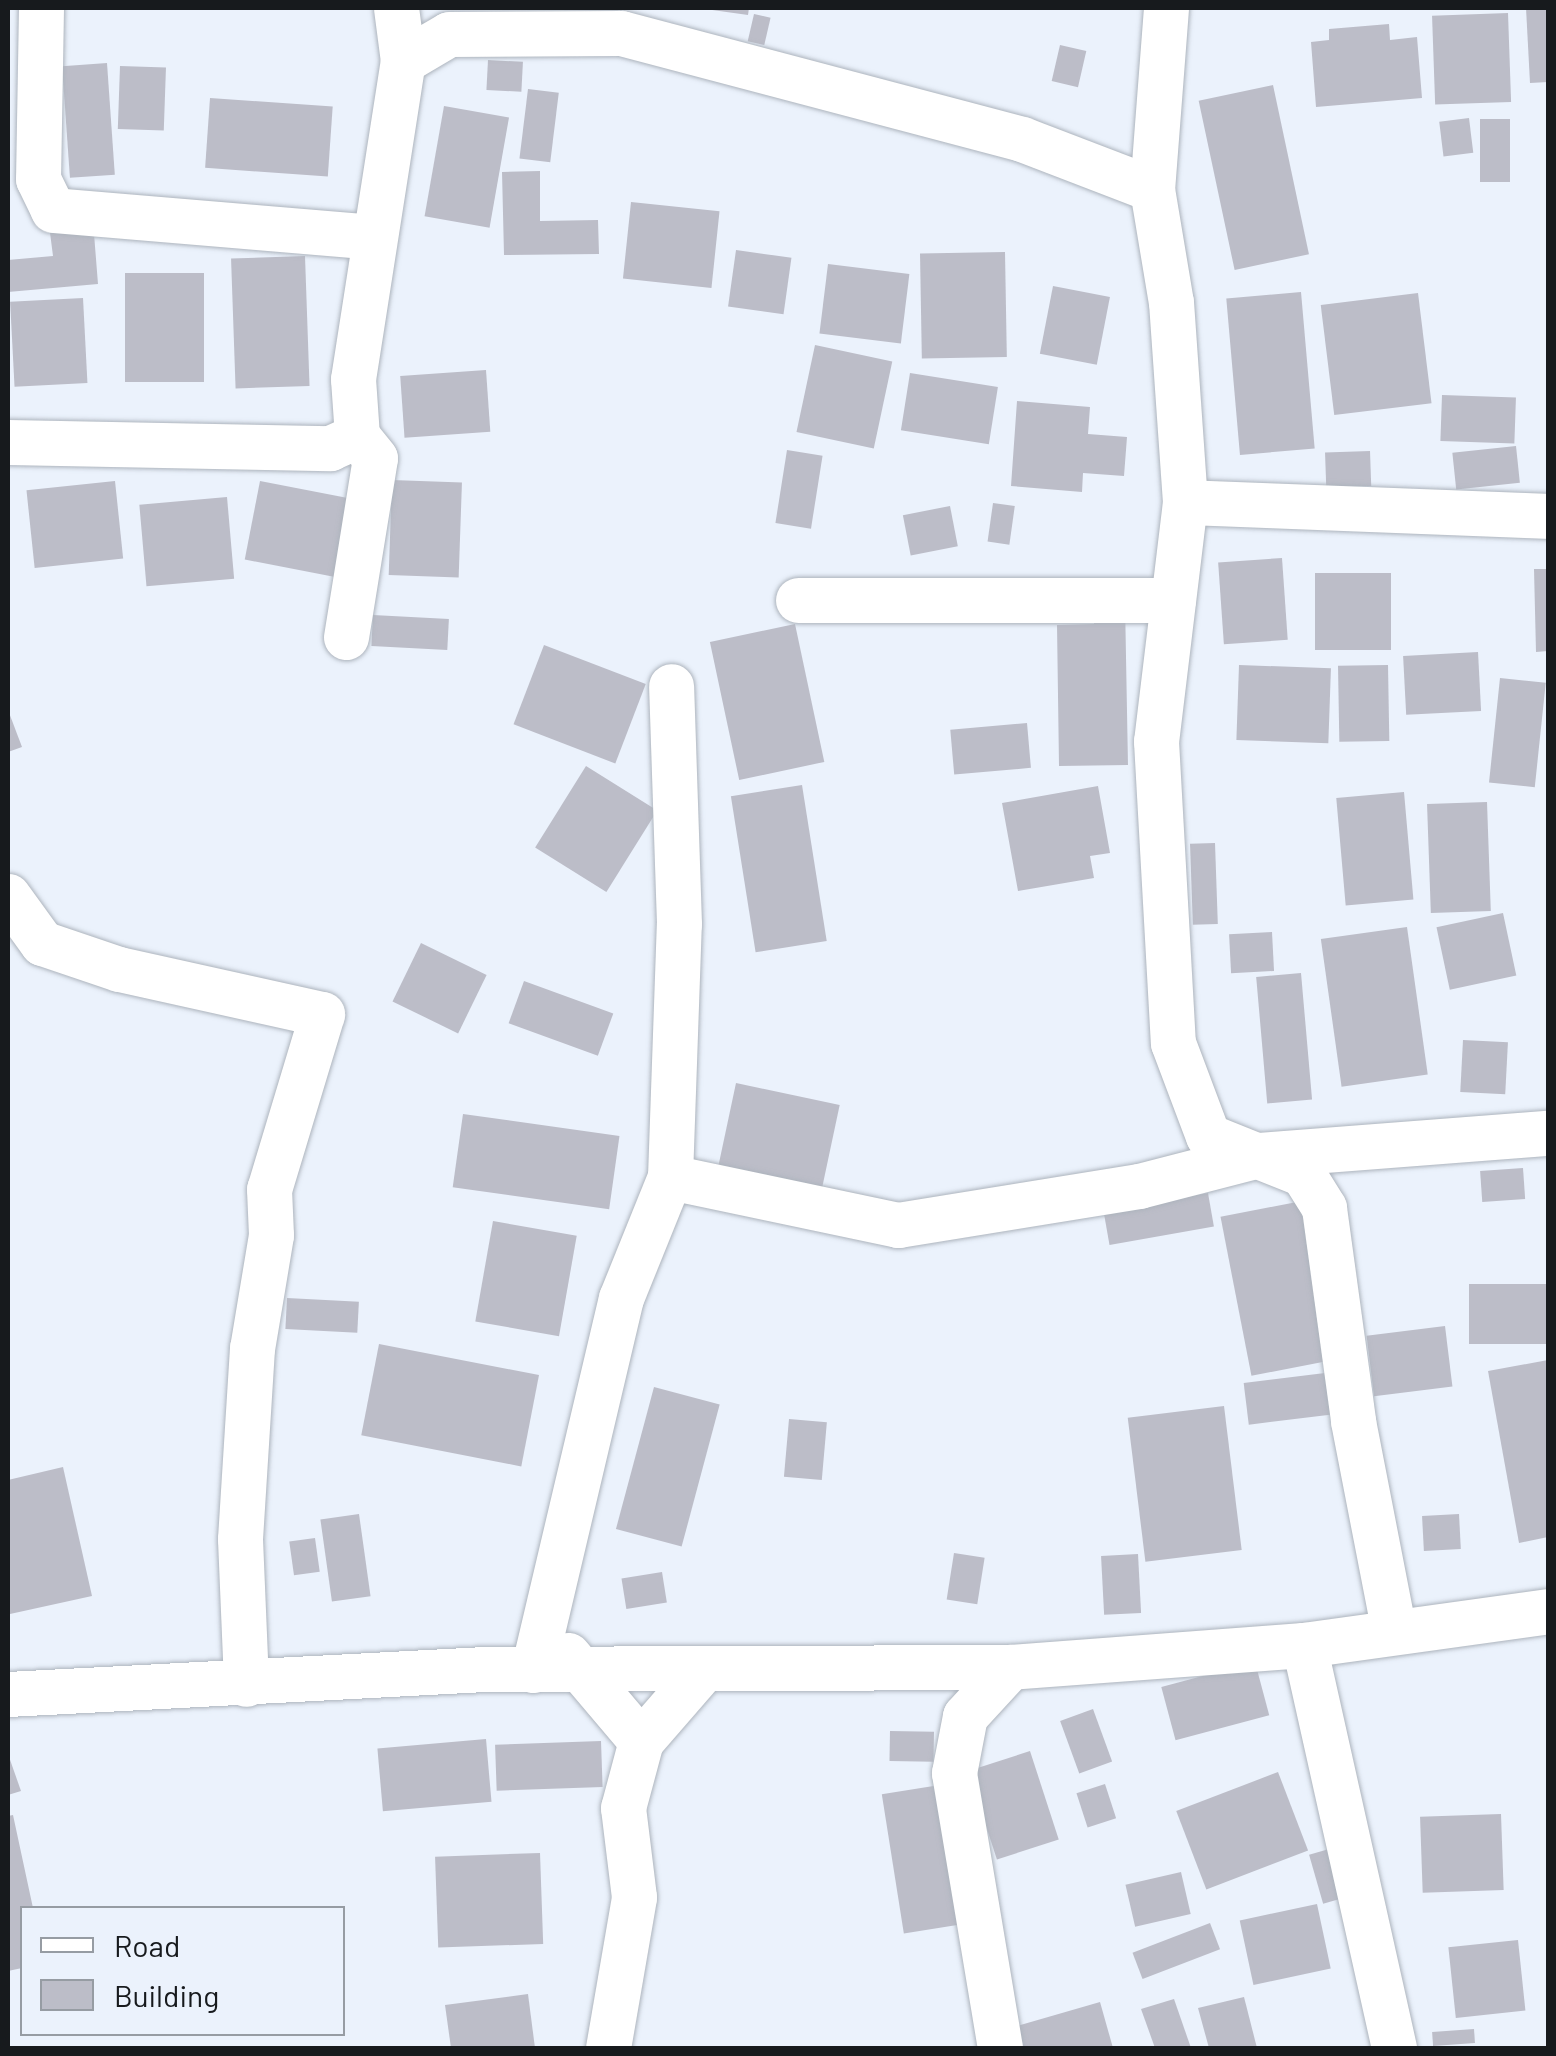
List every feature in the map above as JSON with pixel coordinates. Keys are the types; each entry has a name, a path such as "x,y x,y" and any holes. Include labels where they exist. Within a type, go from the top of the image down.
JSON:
{"street":[{"path":"40,8 38,179 53,210 372,237"},
{"path":"346,637 375,458 357,436 353,379 372,237 404,61 396,8"},
{"path":"1166,8 1152,189 1170,302 1185,502 1156,741 1173,1043 1208,1136 1303,1174 1324,1208 1353,1421 1394,1632"},
{"path":"404,61 449,34 621,20 1022,139 1152,189"},
{"path":"8,442 330,448 357,436"},
{"path":"1185,502 1548,516"},
{"path":"798,600 1173,600"},
{"path":"641,1741 555,1670 545,1618 620,1298 670,1177 679,924 671,686"},
{"path":"8,896 42,944 119,969 322,1014 269,1190 271,1235 252,1348 240,1539 246,1684"},
{"path":"670,1177 898,1225 1139,1186 1258,1155 1548,1133"},
{"path":"8,1694 555,1670 1010,1667 1304,1645 1548,1611"},
{"path":"1304,1645 1394,2048"},
{"path":"1000,2048 954,1774 965,1716 1010,1667"},
{"path":"608,2048 634,1897 623,1808 641,1741 701,1672"}],"building":[{"path":"698,8 749,8 748,15"},
{"path":"1526,8 1548,8 1548,82 1530,83"},
{"path":"1508,13 1511,102 1435,105 1432,16"},
{"path":"754,14 771,18 764,45 748,41"},
{"path":"1389,24 1390,40 1417,37 1422,98 1316,107 1311,42 1329,40 1329,29"},
{"path":"1060,45 1086,51 1078,87 1052,81"},
{"path":"488,60 523,62 521,92 486,90"},
{"path":"107,63 115,175 70,178 62,66"},
{"path":"120,66 166,68 164,131 118,129"},
{"path":"1273,85 1309,254 1235,270 1199,101"},
{"path":"528,89 559,93 550,162 519,158"},
{"path":"210,98 333,107 328,176 205,168"},
{"path":"444,106 509,117 490,228 425,216"},
{"path":"1469,118 1473,153 1443,156 1439,122"},
{"path":"1480,119 1510,119 1510,182 1480,182"},
{"path":"540,171 540,221 598,220 599,254 504,255 502,172"},
{"path":"631,202 720,211 711,288 623,279"},
{"path":"93,221 98,284 8,292 8,260 53,256 49,225"},
{"path":"736,250 791,258 784,314 728,306"},
{"path":"1005,252 1007,357 922,358 920,253"},
{"path":"305,256 310,386 236,389 231,259"},
{"path":"828,264 909,274 901,343 819,333"},
{"path":"125,273 204,273 204,382 125,382"},
{"path":"1053,286 1110,297 1097,365 1040,354"},
{"path":"1301,292 1315,448 1240,455 1226,299"},
{"path":"1418,293 1432,403 1334,415 1321,305"},
{"path":"83,298 87,383 15,387 10,302"},
{"path":"815,345 892,361 874,448 796,432"},
{"path":"486,370 490,432 405,438 400,376"},
{"path":"910,373 998,387 989,444 901,430"},
{"path":"1442,395 1516,398 1514,444 1440,441"},
{"path":"1017,401 1090,407 1088,434 1127,437 1124,476 1083,473 1082,492 1011,486"},
{"path":"1516,446 1520,483 1456,489 1452,453"},
{"path":"787,450 823,456 811,529 775,523"},
{"path":"1370,451 1371,486 1326,488 1325,453"},
{"path":"392,480 462,482 459,577 389,575"},
{"path":"115,481 123,559 35,568 26,490"},
{"path":"260,481 350,499 335,577 245,560"},
{"path":"227,497 234,579 146,586 139,505"},
{"path":"993,503 1015,506 1009,545 988,542"},
{"path":"950,506 958,546 911,555 903,515"},
{"path":"1282,558 1288,640 1224,644 1218,562"},
{"path":"1534,569 1548,569 1548,651 1536,652"},
{"path":"1315,573 1391,573 1391,650 1315,650"},
{"path":"1125,602 1128,765 1059,766 1057,625 1094,624 1094,603"},
{"path":"373,615 449,619 447,650 371,646"},
{"path":"795,624 824,762 739,780 710,642"},
{"path":"544,645 646,684 615,763 514,724"},
{"path":"1478,652 1481,711 1406,715 1403,656"},
{"path":"1239,665 1331,668 1328,743 1236,740"},
{"path":"1388,665 1389,741 1339,742 1338,666"},
{"path":"1500,678 1546,683 1535,787 1489,782"},
{"path":"8,710 22,747 8,752"},
{"path":"1027,723 1031,768 954,775 950,730"},
{"path":"586,766 657,811 606,892 535,847"},
{"path":"802,785 827,941 756,952 731,796"},
{"path":"1098,786 1110,853 1090,856 1094,878 1018,891 1002,803"},
{"path":"1404,792 1413,900 1346,906 1336,798"},
{"path":"1487,802 1491,911 1431,913 1427,804"},
{"path":"1215,843 1218,924 1193,925 1190,844"},
{"path":"1503,913 1516,976 1450,990 1436,927"},
{"path":"1407,927 1428,1075 1342,1087 1321,939"},
{"path":"1272,932 1274,971 1231,973 1229,934"},
{"path":"421,943 487,975 458,1033 393,1001"},
{"path":"1301,973 1312,1100 1267,1103 1256,977"},
{"path":"524,981 613,1013 598,1056 509,1023"},
{"path":"1463,1040 1508,1042 1505,1094 1460,1092"},
{"path":"736,1083 840,1105 822,1188 718,1166"},
{"path":"463,1114 619,1136 609,1209 453,1187"},
{"path":"1523,1168 1525,1199 1482,1202 1480,1171"},
{"path":"1208,1193 1214,1226 1110,1245 1104,1211"},
{"path":"1302,1201 1333,1360 1251,1376 1221,1217"},
{"path":"493,1221 577,1236 559,1336 475,1321"},
{"path":"1469,1284 1548,1284 1548,1344 1469,1344"},
{"path":"287,1298 359,1302 357,1333 285,1329"},
{"path":"1445,1326 1452,1387 1374,1396 1367,1336"},
{"path":"379,1344 539,1375 521,1466 361,1435"},
{"path":"1548,1360 1548,1537 1519,1543 1488,1371"},
{"path":"1333,1372 1338,1414 1249,1425 1244,1383"},
{"path":"654,1387 720,1405 682,1547 616,1529"},
{"path":"1224,1406 1242,1550 1145,1562 1128,1418"},
{"path":"789,1419 827,1422 822,1480 784,1477"},
{"path":"63,1467 92,1596 10,1614 8,1480"},
{"path":"359,1514 371,1596 332,1602 320,1519"},
{"path":"1459,1514 1461,1549 1424,1551 1422,1516"},
{"path":"315,1538 320,1572 294,1575 289,1542"},
{"path":"954,1553 985,1558 977,1604 947,1599"},
{"path":"1138,1554 1141,1613 1104,1615 1101,1556"},
{"path":"662,1572 667,1603 626,1609 622,1578"},
{"path":"1255,1662 1269,1715 1176,1740 1161,1687"},
{"path":"1093,1709 1112,1762 1079,1774 1060,1721"},
{"path":"890,1731 934,1732 933,1762 889,1761"},
{"path":"486,1739 491,1802 383,1811 377,1748"},
{"path":"601,1741 603,1787 497,1791 495,1745"},
{"path":"1030,1751 1059,1839 997,1860 968,1771"},
{"path":"8,1754 21,1791 8,1795"},
{"path":"1278,1772 1308,1850 1206,1889 1176,1811"},
{"path":"946,1784 968,1923 904,1933 882,1794"},
{"path":"1105,1784 1116,1818 1088,1828 1076,1793"},
{"path":"1501,1814 1504,1890 1423,1893 1420,1817"},
{"path":"13,1815 33,1906 20,1906 20,1968 8,1971 8,1816"},
{"path":"1336,1847 1350,1896 1323,1904 1309,1855"},
{"path":"540,1853 543,1944 438,1948 435,1857"},
{"path":"1181,1872 1191,1914 1135,1927 1125,1885"},
{"path":"1317,1904 1331,1969 1253,1985 1240,1920"},
{"path":"1210,1923 1220,1949 1143,1979 1133,1953"},
{"path":"1518,1940 1525,2011 1456,2018 1448,1947"},
{"path":"528,1994 535,2048 451,2048 445,2005"},
{"path":"1244,1997 1257,2048 1209,2048 1198,2008"},
{"path":"1174,1999 1191,2048 1155,2048 1141,2009"},
{"path":"1100,2002 1113,2048 1024,2048 1017,2026"},
{"path":"1474,2029 1475,2043 1433,2046 1432,2032"}]}
